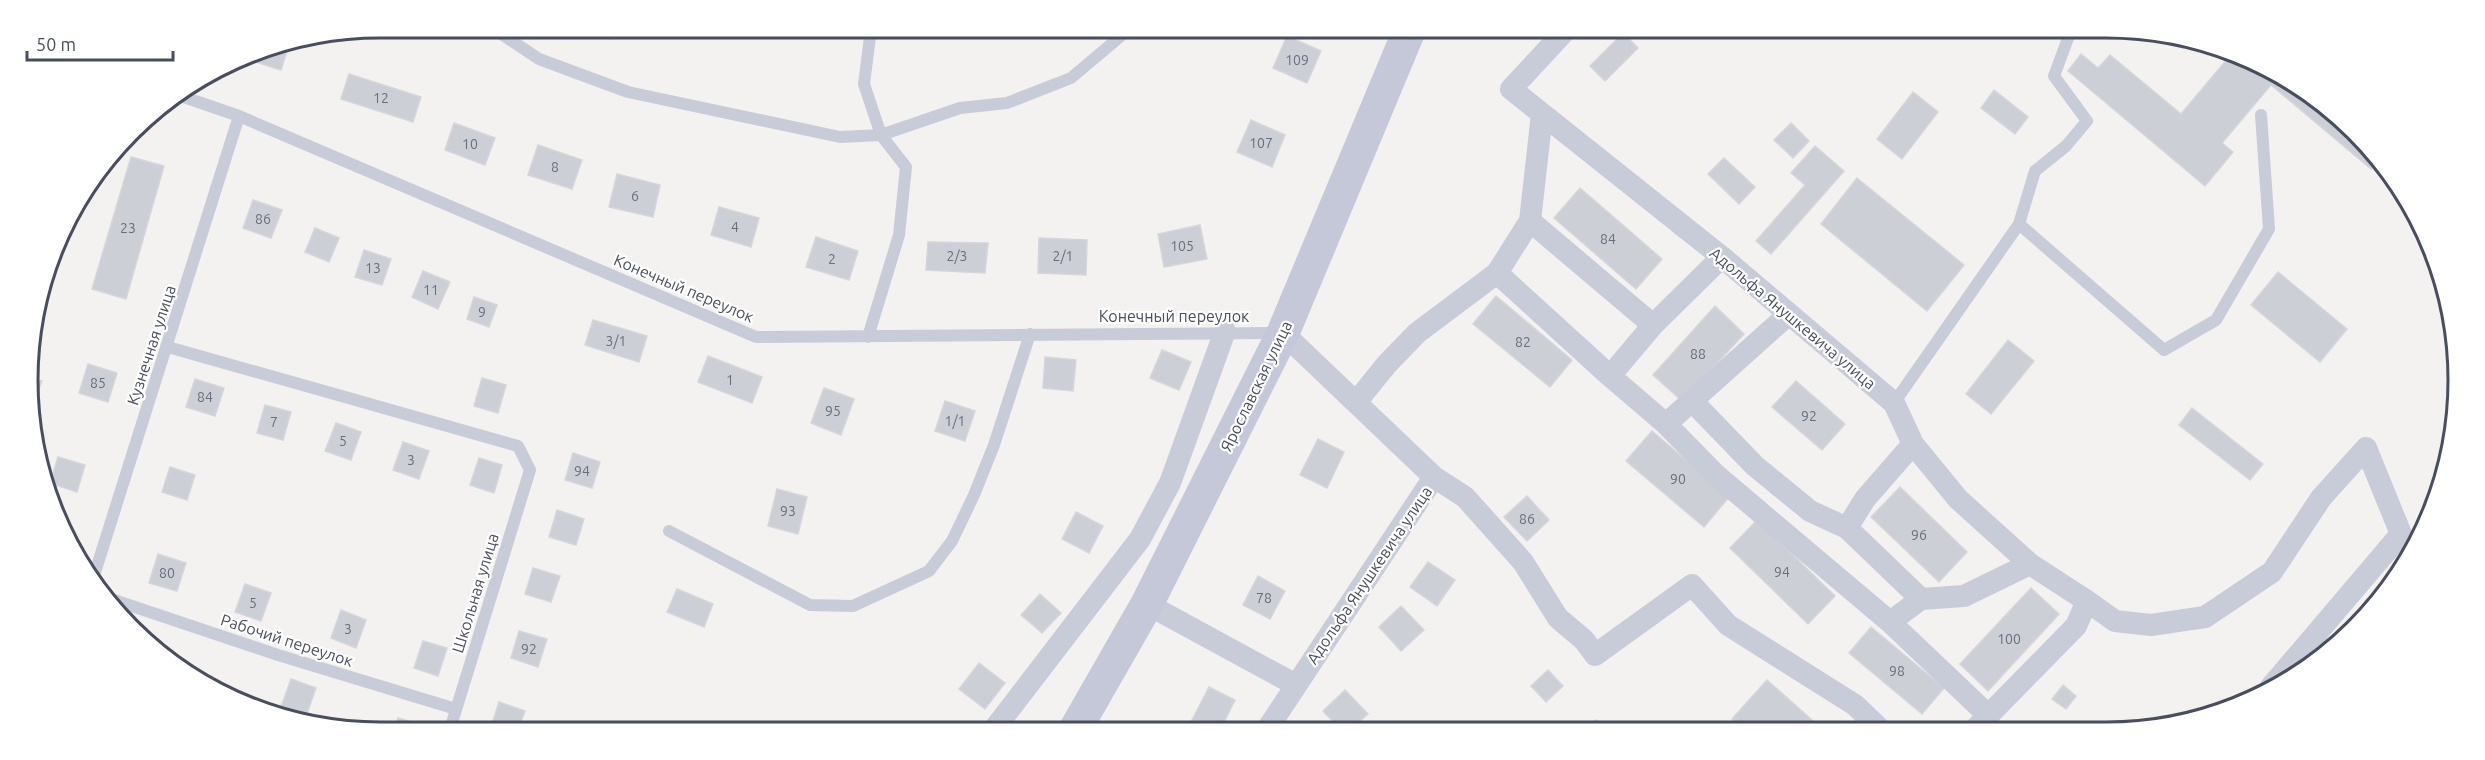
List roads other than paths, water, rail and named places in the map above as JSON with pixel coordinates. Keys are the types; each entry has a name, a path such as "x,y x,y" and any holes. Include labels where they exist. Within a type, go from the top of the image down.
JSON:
{"main road":[{"name":"Ярославская улица","path":"1079,722 1147,604 1283,333 1406,38"}],"street":[{"name":"Адольфа Янушкевича улица","path":"1559,38 1511,90 1722,257 1894,403 1913,444 1958,499 2030,564 2115,621 2151,625 2205,617 2272,572 2321,498 2366,448 2402,534 2283,672"},
{"path":"1357,401 1387,364 1417,333 1497,273 1530,221 1542,114"},
{"path":"1530,221 1653,325"},
{"path":"1610,376 1653,325 1722,257"},
{"path":"1497,273 1666,424 1716,475 1890,622 1980,722"},
{"path":"1666,424 1789,314"},
{"path":"1000,722 1140,539 1170,483 1225,331"},
{"name":"Адольфа Янушкевича улица","path":"1272,722 1434,477 1357,401 1283,333"},
{"path":"1693,402 1755,466 1810,511 1847,528 1921,598"},
{"path":"1847,528 1865,499 1913,444"},
{"path":"1434,477 1465,496 1523,562 1558,618 1584,640 1595,655 1692,585 1728,625 1855,705 1873,722"},
{"path":"1890,622 1921,598 1964,596 2030,564"},
{"path":"1982,722 2076,626 2087,601"},
{"path":"1147,604 1296,685"}],"lane":[{"path":"508,38 539,59 628,92 840,137 881,135 960,108 1007,103 1071,78 1118,38"},
{"path":"868,337 899,235 906,167 881,135 864,84 870,38"},
{"path":"1894,403 2019,224 2035,171 2066,146 2086,121 2054,76 2068,38"},
{"name":"Конечный переулок","path":"186,98 239,116 756,337 1225,331 1283,333"},
{"path":"2019,224 2164,351 2217,320 2269,229 2261,115"},
{"name":"Кузнечная улица","path":"96,571 239,116"},
{"path":"669,531 810,604 853,606 929,571 952,541 974,495 994,445 1030,334"},
{"name":"Школьная улица","path":"168,347 518,446 530,470 452,722"},
{"name":"Рабочий переулок","path":"118,601 278,655 456,709"}]}
